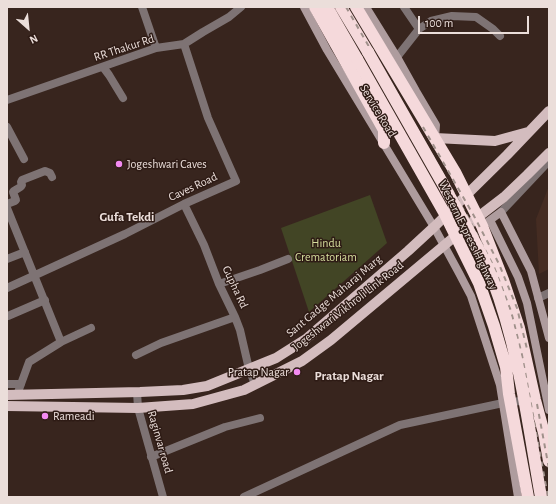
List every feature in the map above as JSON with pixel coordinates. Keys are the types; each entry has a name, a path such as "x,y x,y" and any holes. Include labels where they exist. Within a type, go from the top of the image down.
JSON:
{"highway":[{"path":"315,7 384,130 384,143"},
{"name":"Western Express Highway","path":"327,7 445,214 479,283 506,367 509,394 528,497"},
{"name":"Western Express Highway","path":"341,7 471,235 491,278 507,324 516,362 541,497"},
{"path":"356,7 416,99 426,116 435,138 483,221 519,328 544,433 549,461"},
{"path":"534,394 545,386"}],"main road":[{"name":"Sant Gadge Maharaj Marg","path":"12,395 183,390 207,386 276,358 306,339 408,251 434,227 549,111"},
{"path":"435,138 495,141 528,132"},
{"name":"Jogeshwari Vikhroli Link Road","path":"7,406 138,408 193,404 244,390 302,361 331,340 445,245 483,221 510,191 549,153"}],"street":[{"path":"142,7 156,48"},
{"name":"RR Thakur Rd","path":"7,100 156,48 184,44 228,17 241,7"},
{"name":"Service Road","path":"304,7 327,50 445,245 471,296 498,378 518,497"},
{"path":"366,7 397,56 416,99"},
{"path":"404,7 419,29"},
{"path":"397,56 419,29 431,21 452,16 476,17 500,36"},
{"name":"Caves Road","path":"7,288 236,181 208,118 184,44"},
{"path":"103,67 123,98"},
{"path":"7,127 24,159"},
{"path":"549,161 501,212 483,221 518,277 527,303 549,410"},
{"path":"7,204 16,200 13,192 21,187 22,180 45,170 50,173 52,177"},
{"name":"Gupha Rd","path":"184,204 204,245 219,284 235,317 240,330 249,369 255,384"},
{"path":"7,208 62,342"},
{"path":"501,212 531,272 549,338"},
{"path":"7,259 25,252"},
{"path":"219,284 288,259"},
{"path":"538,298 549,293"},
{"path":"8,316 44,300"},
{"path":"136,355 161,344 235,317"},
{"path":"12,395 22,384 29,362 62,342 91,328"},
{"path":"7,384 22,384"},
{"name":"Raginvar road","path":"136,392 138,408 163,497"},
{"path":"244,497 400,425 503,403 534,394"},
{"path":"151,457 225,427 260,418"}],"shaded area":[{"path":"549,186 549,269 539,274 536,219"}],"green space":[{"name":"Hindu Crematoriam","path":"370,195 387,243 309,312 281,228"}],"railway":[{"path":"346,7 469,219 494,267 511,311 522,355 548,497"},
{"path":"423,127 474,216 499,264 517,308 527,349"},
{"path":"537,404 549,469"}],"place":[{"name":"Jogeshwari Caves","path":"119,164"},
{"name":"Pratap Nagar","path":"297,372"},
{"name":"Rameadi","path":"45,416"}],"district":[{"name":"Gufa Tekdi","path":"127,217"},
{"name":"Pratap Nagar","path":"349,376"}]}
